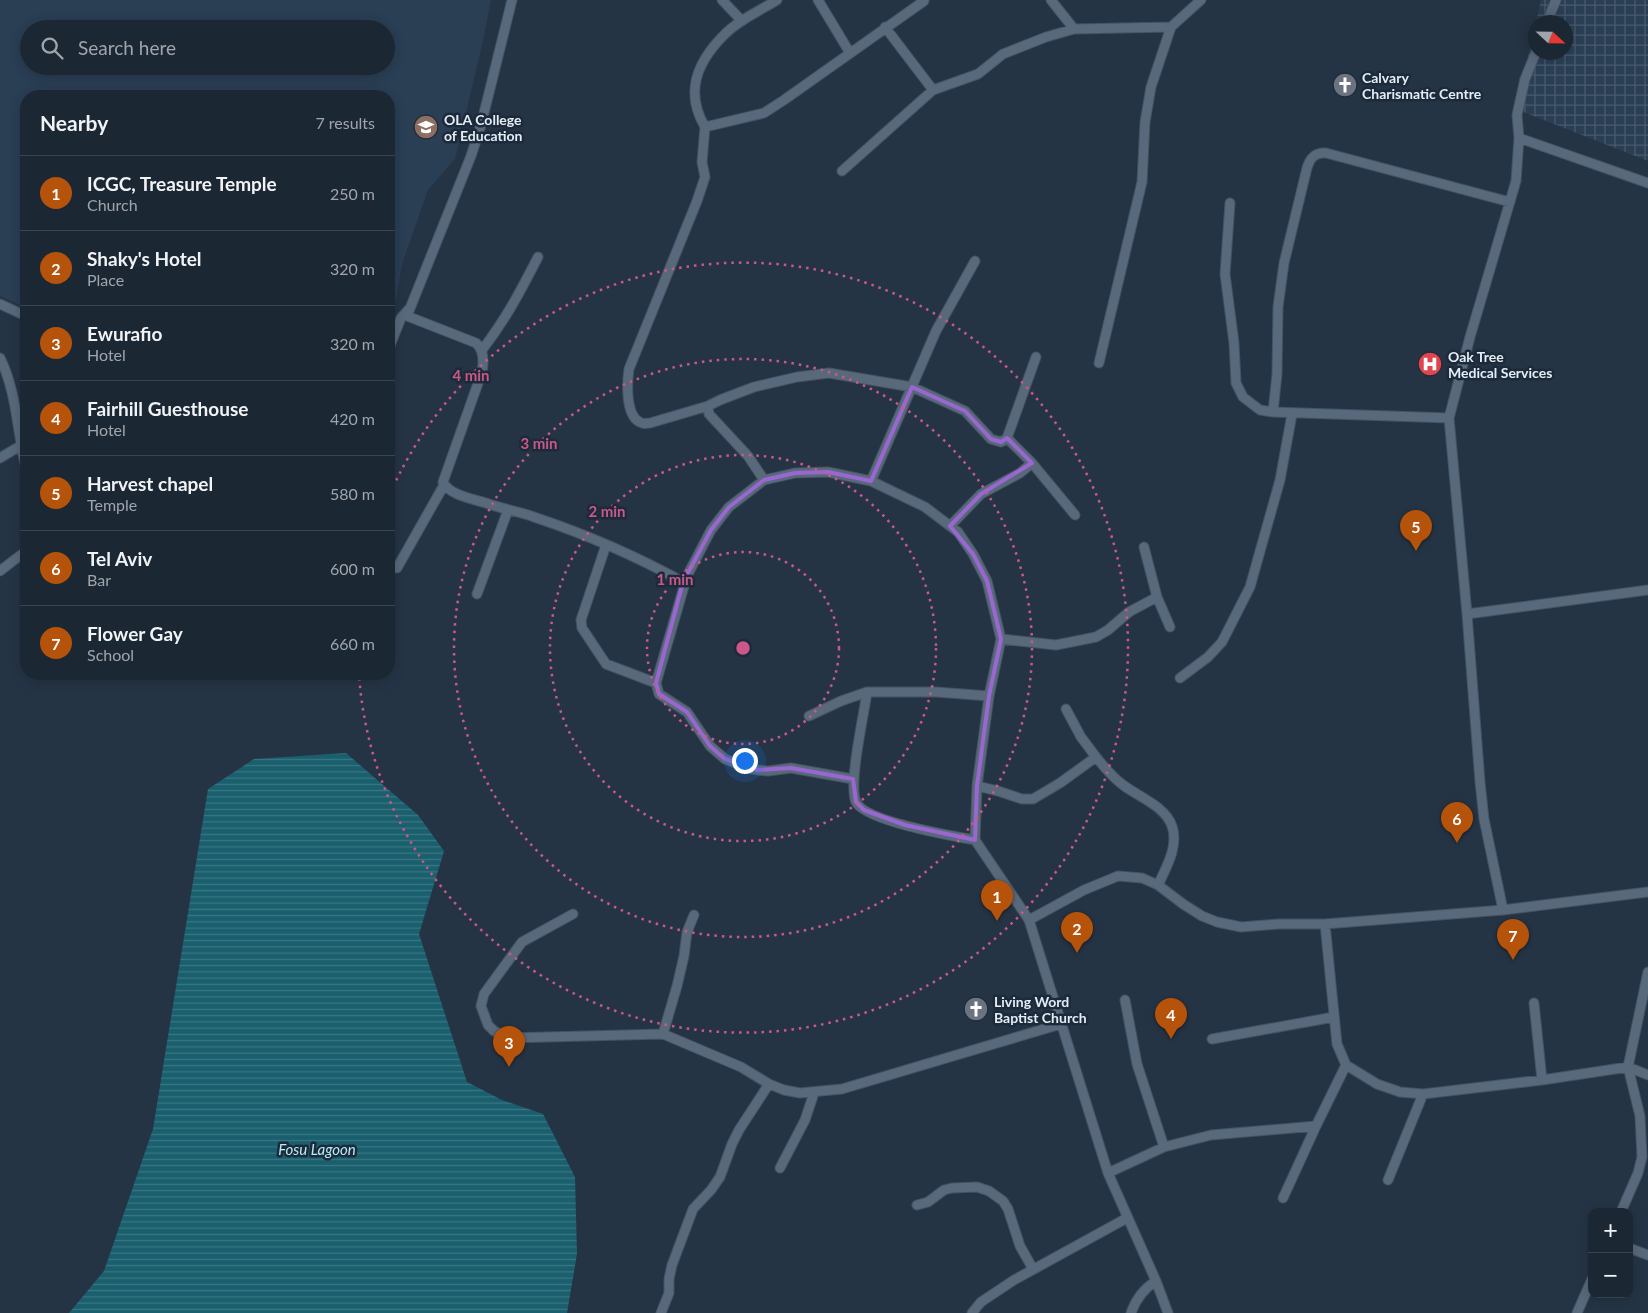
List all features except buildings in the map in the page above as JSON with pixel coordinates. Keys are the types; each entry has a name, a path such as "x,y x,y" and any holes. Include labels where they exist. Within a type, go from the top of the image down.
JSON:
{"street":[{"path":"482,350 476,343 407,316 471,156 481,125 512,0"},
{"path":"722,0 742,21"},
{"path":"777,0 742,21 722,36 704,60 696,77 694,91 696,109 705,128 702,162 705,176 629,370 627,384 629,406 633,416 640,423 650,423 708,406 754,387 797,377 829,373 912,387 965,411 991,439 1001,442 1007,438 1036,357"},
{"path":"818,0 850,53"},
{"path":"1051,0 1074,29"},
{"path":"1099,363 1142,182 1145,122 1151,87 1172,27 1201,0"},
{"path":"1550,15 1556,0"},
{"path":"705,128 764,113 924,1"},
{"path":"885,27 933,90"},
{"path":"842,171 933,90 978,74 1003,54 1046,37 1074,29 1172,27"},
{"path":"1503,910 1484,819 1468,614 1449,418 1470,337 1516,181 1519,138 1517,115 1521,94 1533,60"},
{"path":"1519,138 1648,184"},
{"path":"1273,412 1277,374 1278,307 1284,263 1309,160 1313,156 1326,153 1510,202"},
{"path":"1230,203 1225,274 1234,343 1236,383 1243,397 1260,410 1292,414 1449,418"},
{"path":"538,257 515,304 482,350 482,372 443,479 444,485 449,490 559,525 683,582"},
{"path":"871,481 936,331 975,261"},
{"path":"0,304 20,313"},
{"path":"395,333 401,318 409,309"},
{"path":"0,358 11,386 20,446 0,458"},
{"path":"708,406 710,414 748,456 764,480"},
{"path":"1180,678 1208,657 1222,642 1250,588 1280,480 1292,414"},
{"path":"1007,438 1032,462 1075,515"},
{"path":"950,526 981,494 1020,473 1032,462"},
{"path":"853,779 791,768 768,771 758,770 747,768 725,759 710,746 688,712 659,694 656,690 656,683 683,582 711,530 730,507 764,480 795,473 828,472 871,481 925,507 958,532 973,554 986,581 1001,639 988,696 977,786 975,840 1029,920 1108,1173 1156,1281 1168,1313"},
{"path":"396,568 444,485"},
{"path":"477,594 508,510"},
{"path":"606,545 582,620 582,628 606,664 656,683"},
{"path":"1144,547 1157,597 1170,627"},
{"path":"0,571 20,556"},
{"path":"1468,614 1648,590"},
{"path":"1001,639 1056,645 1096,637 1108,630 1129,612 1157,597"},
{"path":"809,716 841,701 867,692 936,692 988,696"},
{"path":"867,692 853,779 856,802 864,810 886,820 975,840"},
{"path":"1066,709 1081,737 1108,771 1123,786 1160,810 1172,825 1174,837 1169,862 1158,885"},
{"path":"977,786 998,790 1022,799 1033,799 1060,783 1096,757"},
{"path":"1029,920 1084,890 1118,876 1142,878 1158,885 1182,904 1217,922 1241,927 1278,924 1325,924 1503,910 1648,892"},
{"path":"574,914 522,942 484,994 481,1006 488,1025 494,1031 508,1038 663,1034 741,1067 769,1084 784,1090 814,1093 842,1089 1061,1024"},
{"path":"663,1034 677,986 687,932 694,915"},
{"path":"1325,924 1338,1044 1346,1065 1377,1084 1400,1092 1423,1094 1542,1080 1628,1067 1648,1074"},
{"path":"1623,1208 1638,1173 1642,1157 1640,1116 1628,1067 1648,972"},
{"path":"1125,1000 1137,1064 1164,1148"},
{"path":"1534,1003 1542,1080"},
{"path":"1212,1039 1334,1017"},
{"path":"1283,1198 1346,1065"},
{"path":"661,1313 669,1293 672,1265 693,1208 711,1190 720,1177 739,1130 769,1084"},
{"path":"780,1168 805,1120 814,1093"},
{"path":"1388,1180 1423,1094"},
{"path":"1108,1173 1164,1148 1211,1135 1316,1126"},
{"path":"917,1205 928,1202 944,1190 952,1188 977,1187 989,1190 1003,1201 1008,1209 1020,1246 1033,1270"},
{"path":"972,1313 981,1302 1014,1280 1127,1218"},
{"path":"1633,1250 1648,1256"},
{"path":"1131,1313 1145,1288 1156,1281"},
{"path":"1580,1312 1588,1290"}],"highlighted area":[{"path":"912,387 965,411 991,439 1001,442 1007,438 1032,463 981,494 950,526 973,554 987,581 1001,639 989,696 977,786 975,840 905,825 864,810 856,802 853,779 791,768 758,770 725,759 710,746 687,712 659,694 656,683 683,582 711,530 729,507 764,480 795,473 828,472 871,481"}],"shaded area":[{"name":"OLA College of Education","path":"0,0 491,0 455,159 428,190 402,264 395,302 395,90 20,90 20,305 0,296"},
{"path":"1541,0 1648,0 1648,161 1516,109 1528,56 1528,60 1573,60 1573,15 1538,15"}],"water":[{"name":"Fosu Lagoon","path":"346,753 418,815 444,851 419,934 467,1082 502,1100 543,1114 575,1177 577,1254 567,1313 69,1313 104,1271 153,1129 208,789 254,759"}],"place":[{"name":"Calvary Charismatic Centre","path":"1345,85"},
{"name":"OLA College of Education","path":"426,127"},
{"name":"Oak Tree Medical Services","path":"1430,364"},
{"name":"Harvest chapel","path":"1416,551"},
{"name":"Tel Aviv","path":"1457,843"},
{"name":"ICGC, Treasure Temple","path":"997,921"},
{"name":"Shaky's Hotel","path":"1077,953"},
{"name":"Flower Gay","path":"1513,960"},
{"name":"Living Word Baptist Church","path":"976,1009"},
{"name":"Fairhill Guesthouse","path":"1171,1039"},
{"name":"Ewurafio","path":"509,1067"}]}
